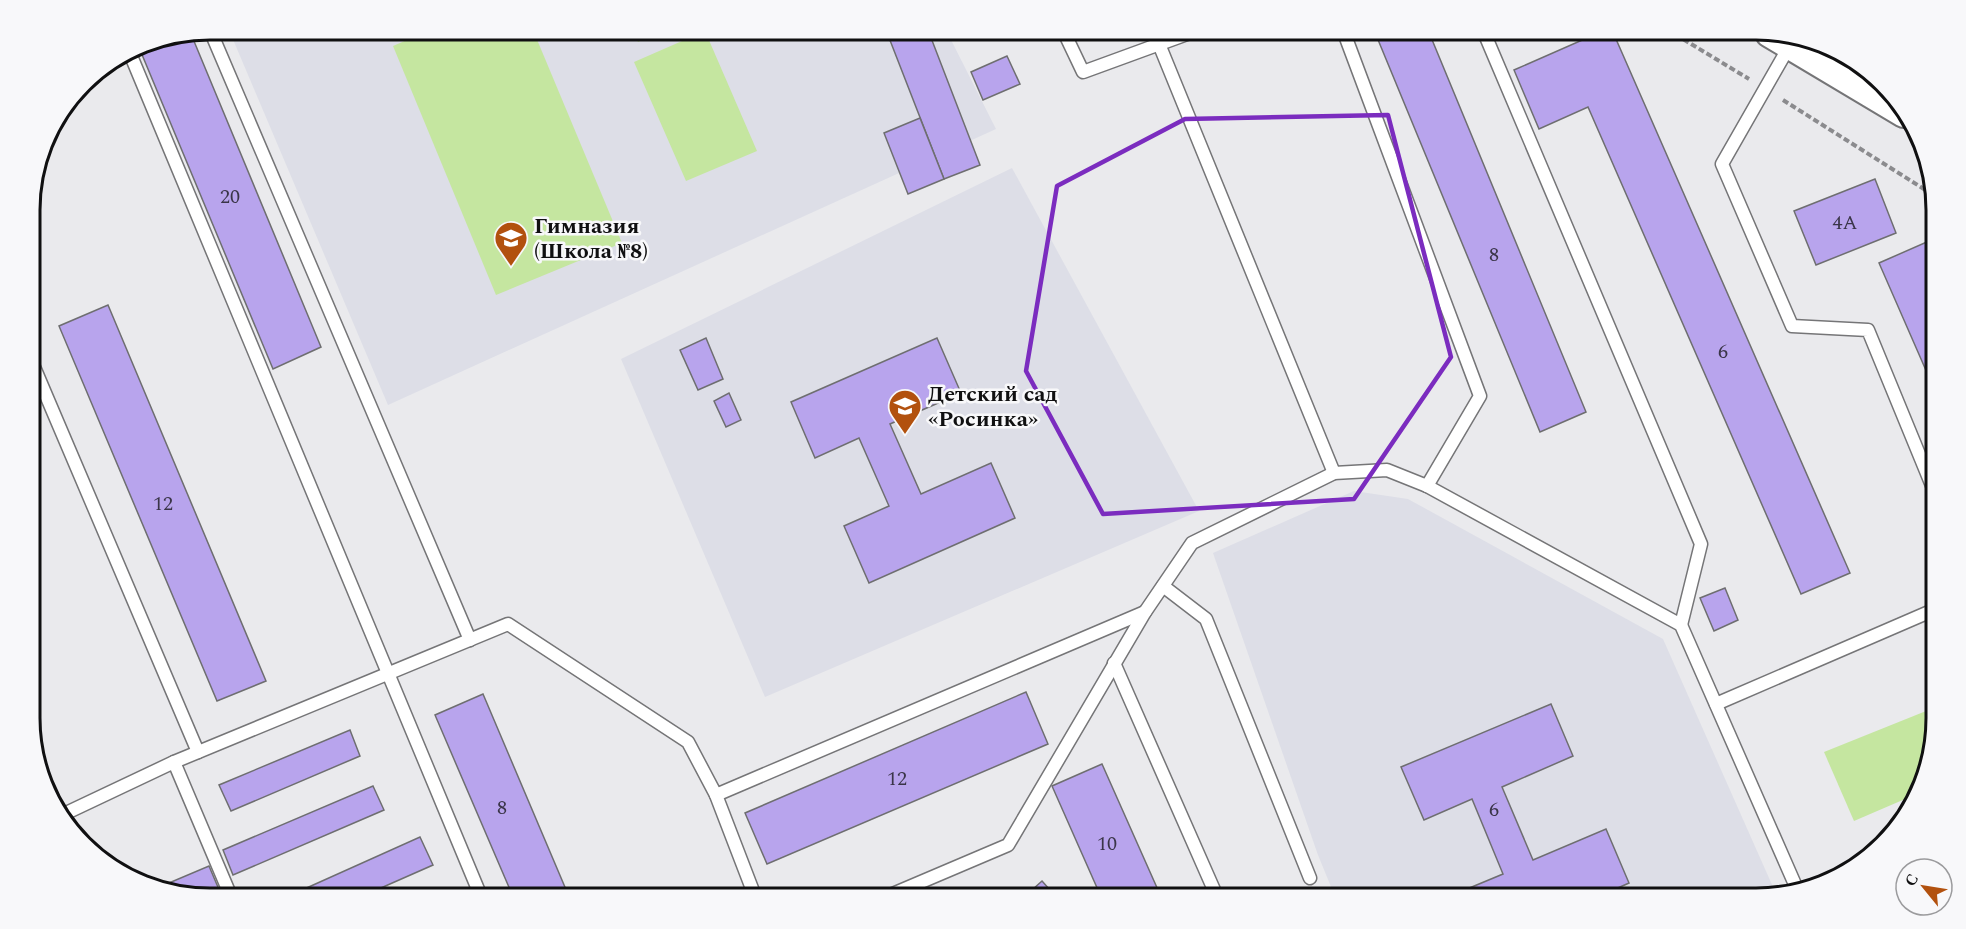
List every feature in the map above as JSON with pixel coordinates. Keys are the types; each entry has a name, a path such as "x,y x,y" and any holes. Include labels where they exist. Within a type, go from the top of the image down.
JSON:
{"street":[{"path":"1789,44 1878,92"}],"lane":[{"path":"1068,40 1083,72 1169,40"},
{"path":"1347,40 1480,396 1427,486"},
{"path":"1487,40 1701,544 1681,625"},
{"path":"215,41 470,640"},
{"path":"1779,43 1765,89 1722,164 1792,326 1868,330 1926,471"},
{"path":"1159,44 1334,473"},
{"path":"132,59 477,888"},
{"path":"41,383 198,752"},
{"path":"906,888 1008,844 1145,612 1192,543 1334,473 1387,470 1427,486 1681,625 1795,884"},
{"path":"1163,586 1206,619 1310,878"},
{"path":"716,795 1145,612"},
{"path":"1716,704 1926,613"},
{"path":"69,812 174,762 508,624 688,742 716,795 752,888"},
{"path":"1114,663 1213,888"},
{"path":"174,762 227,888"}],"path":[{"path":"1685,40 1924,189"}],"highlighted area":[{"path":"1388,115 1451,357 1354,499 1103,514 1026,371 1057,186 1185,119"}],"shaded area":[{"name":"Гимназия (Школа №8)","path":"234,41 951,41 996,129 388,405"},
{"name":"Детский сад «Росинка»","path":"1012,168 1199,511 765,697 621,359"},
{"path":"1354,491 1408,499 1663,639 1773,887 1332,888 1213,553"}],"green space":[{"path":"405,41 538,41 622,243 496,295 393,46"},
{"path":"683,41 709,41 757,151 686,181 634,62"},
{"path":"1926,711 1922,752 1913,784 1906,799 1854,821 1824,752"}],"building":[{"path":"1378,40 1432,40 1586,412 1540,432"},
{"path":"1582,40 1616,40 1850,573 1801,594 1588,107 1539,129 1514,70"},
{"path":"890,41 932,41 980,165 944,179"},
{"path":"194,42 321,347 273,369 142,55 145,53"},
{"path":"1007,56 1020,84 983,100 971,72"},
{"path":"920,118 944,179 908,194 884,133"},
{"path":"1875,179 1896,233 1816,265 1794,211"},
{"path":"1926,242 1926,370 1879,263"},
{"path":"108,305 266,681 217,701 59,326"},
{"path":"706,338 723,379 698,390 680,350"},
{"path":"937,338 961,393 890,424 921,494 991,463 1015,518 869,583 844,526 889,506 859,438 815,458 791,402"},
{"path":"729,393 741,420 726,427 714,401"},
{"path":"1725,588 1738,620 1714,631 1700,598"},
{"path":"1026,692 1048,744 767,864 745,813"},
{"path":"483,694 565,888 509,888 435,715"},
{"path":"1551,704 1573,756 1502,787 1533,860 1606,829 1629,883 1618,888 1469,888 1503,874 1472,799 1424,820 1401,767"},
{"path":"350,730 360,756 231,811 219,785"},
{"path":"1102,764 1157,888 1097,888 1052,786"},
{"path":"373,786 384,810 233,875 223,850"},
{"path":"420,837 433,865 381,888 306,888"},
{"path":"209,866 218,888 199,888 168,883"},
{"path":"1042,881 1048,888 1034,888"}],"place":[{"name":"Гимназия (Школа №8)","path":"511,267"},
{"name":"Детский сад «Росинка»","path":"905,435"}]}
